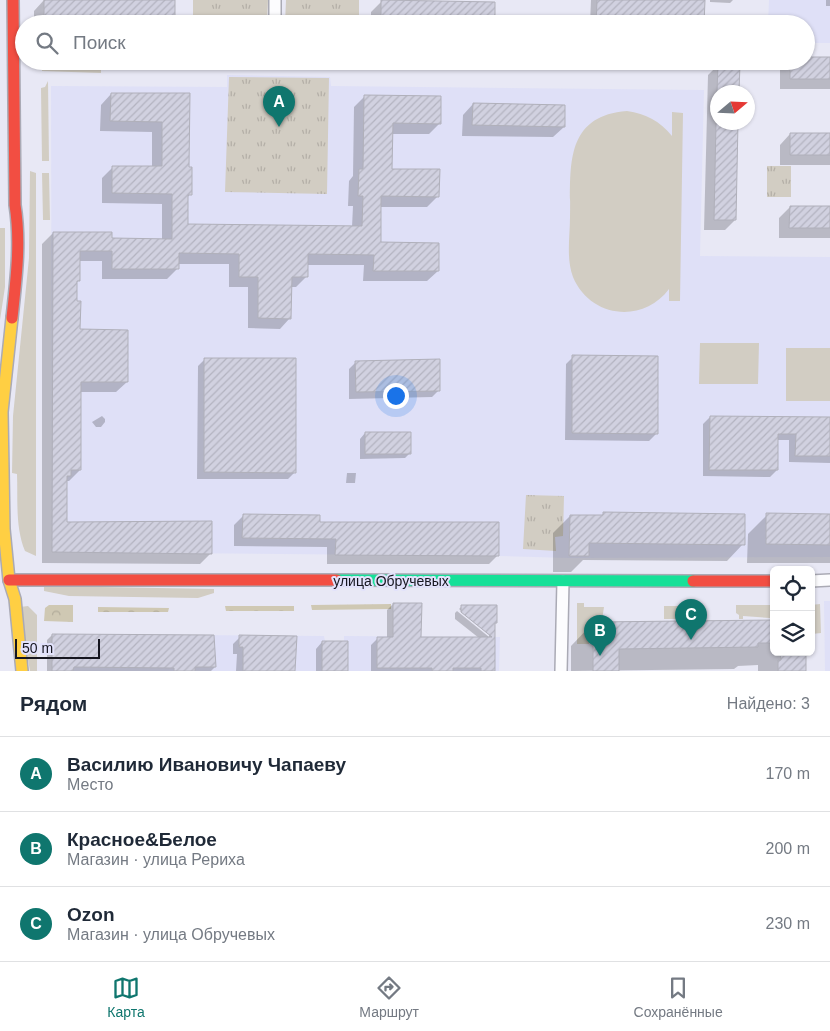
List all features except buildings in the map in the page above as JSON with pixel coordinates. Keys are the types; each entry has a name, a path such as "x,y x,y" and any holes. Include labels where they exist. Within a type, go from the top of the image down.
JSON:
{"street":[{"path":"13,0 15,16"},
{"path":"21,0 21,15"},
{"path":"275,0 275,15"},
{"path":"19,70 14,205 18,224 17,272 2,412 2,434 4,529 22,671"},
{"path":"9,580 4,599 11,671"},
{"name":"улица Обручевых","path":"9,580 770,581"},
{"path":"815,580 830,580"},
{"path":"562,671 563,581"}],"shaded area":[{"path":"769,0 830,0 830,43 815,43 815,15 768,15"},
{"path":"227,75 330,77 331,86 704,90 700,256 830,257 830,557 569,558 52,552 51,86 227,87"},
{"path":"824,601 830,601 830,671 825,671"},
{"path":"52,634 324,636 325,641 344,641 344,636 500,637 499,671 52,671"}],"green space":[{"path":"193,0 268,0 267,15 193,15"},
{"path":"286,0 359,0 359,15 285,15"},
{"path":"101,70 101,73 42,71"},
{"path":"229,77 329,78 327,194 225,192"},
{"path":"48,81 49,161 42,161 41,88 45,87"},
{"path":"627,111 652,119 663,126 672,136 672,112 683,113 680,301 669,301 669,289 658,300 645,308 618,312 604,308 592,301 581,291 573,277 569,255 570,181 575,148 581,134 591,123 606,115"},
{"path":"767,166 791,166 791,197 767,197"},
{"path":"30,171 36,173 36,556 25,551 22,542 18,513 17,474 12,473 13,416 29,258"},
{"path":"42,173 49,173 50,220 43,220"},
{"path":"0,228 5,228 5,287 0,320"},
{"path":"700,343 759,343 758,384 699,384"},
{"path":"786,348 830,348 830,401 786,401"},
{"path":"526,495 564,496 563,536 555,537 556,551 523,549"},
{"path":"44,586 214,589 214,593 198,598 69,596 44,591"},
{"path":"577,603 584,603 584,607 604,607 602,620 591,621 589,644 577,644"},
{"path":"391,604 391,609 312,610 311,605"},
{"path":"820,604 821,633 815,634 815,611 815,605"},
{"path":"49,605 73,605 73,622 44,621 45,608"},
{"path":"736,605 770,605 770,618 743,616 743,619 739,619 739,615 736,613"},
{"path":"28,606 37,615 37,671 30,671 22,626 20,607"},
{"path":"225,606 294,606 294,611 226,611"},
{"path":"664,606 691,606 689,619 664,619"},
{"path":"98,607 169,608 168,612 98,612"}],"traffic: fast":[{"path":"337,580 693,581"}],"traffic: slow":[{"path":"12,318 2,412 4,529 9,580 15,599 22,671"}],"traffic: jam":[{"path":"12,318 18,247 15,205 13,0"},
{"path":"9,580 337,580"},
{"path":"693,581 770,581"}],"place":[{"name":"Василию Ивановичу Чапаеву","path":"279,127"},
{"name":"Ozon","path":"691,640"},
{"name":"Красное&Белое","path":"600,656"}]}
